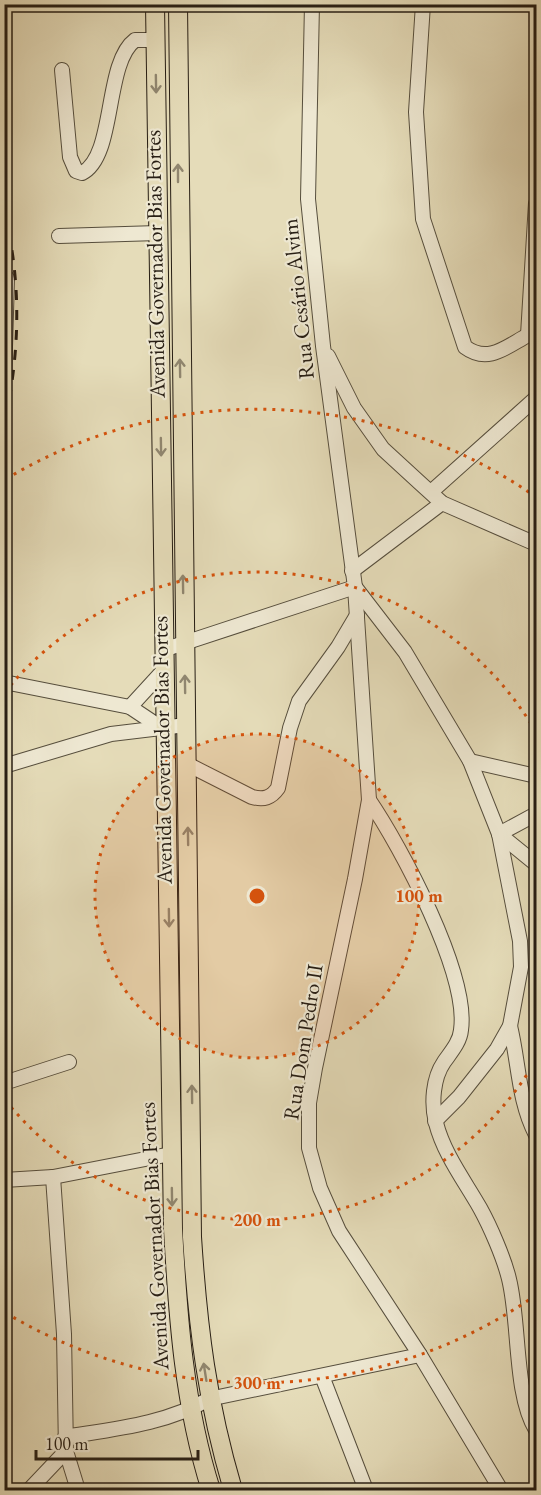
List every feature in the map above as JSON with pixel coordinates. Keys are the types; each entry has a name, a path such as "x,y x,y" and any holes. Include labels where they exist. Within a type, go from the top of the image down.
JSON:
{"main road":[{"path":"155,11 163,27 178,12"},
{"name":"Avenida Governador Bias Fortes","path":"155,11 162,727 168,889 171,1154 176,1293 182,1362 190,1410 211,1491"},
{"name":"Avenida Governador Bias Fortes","path":"178,12 192,1237 198,1326 209,1399 233,1491"},
{"path":"155,46 168,47 177,54"},
{"path":"158,238 179,243"},
{"path":"160,404 181,404"},
{"path":"168,889 189,888"},
{"path":"172,1126 192,1123"}],"street":[{"name":"Rua Cesário Alvim","path":"312,4 308,199 323,346 355,587"},
{"path":"423,4 416,112 423,219 465,348 476,356 489,355 532,340 537,203"},
{"path":"62,70 70,157 76,171 82,173 93,161 104,131 119,64 126,49 135,40 155,46"},
{"path":"59,236 158,238"},
{"path":"4,381 8,327 7,278"},
{"path":"323,346 354,408 383,449 442,503 537,544"},
{"path":"431,492 537,398"},
{"path":"352,571 442,503"},
{"path":"163,650 355,587 405,652 470,761 499,834 520,941 521,967 510,1026 497,1049 459,1097 435,1120"},
{"name":"Rua Dom Pedro II","path":"355,587 369,800 309,1102 309,1148 320,1188 339,1231 420,1355 501,1491"},
{"path":"187,764 252,797 260,799 275,793 290,728 299,701 338,647 357,615"},
{"path":"130,707 163,671"},
{"path":"4,681 130,707 162,727"},
{"path":"4,766 111,734 186,725"},
{"path":"470,761 537,776"},
{"path":"369,800 394,838 412,872 445,954 459,1000 462,1016 461,1032 438,1072 434,1089 435,1120 445,1149 481,1210 508,1277 525,1394 530,1420 537,1430"},
{"path":"499,834 537,814"},
{"path":"499,834 537,864"},
{"path":"510,1026 518,1080 529,1121 537,1135"},
{"path":"4,1083 69,1062"},
{"path":"4,1180 53,1177 171,1154"},
{"path":"53,1177 64,1334 66,1444 78,1491"},
{"path":"29,1491 66,1444 190,1410 209,1399 420,1355"},
{"path":"322,1376 366,1491"}],"railway":[{"path":"4,211 14,264 17,318 13,372 4,425"}]}
